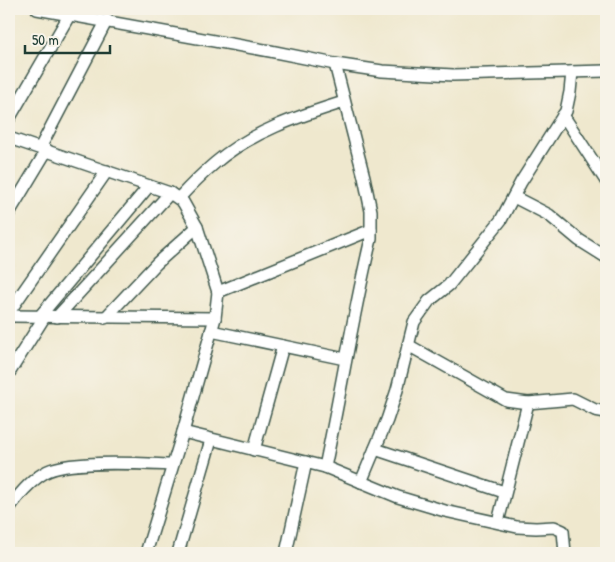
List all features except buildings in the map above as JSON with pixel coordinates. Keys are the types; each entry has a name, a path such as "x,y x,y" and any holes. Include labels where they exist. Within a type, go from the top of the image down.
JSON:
{"street":[{"path":"37,9 107,20 335,64 382,71 453,76 606,71"},
{"path":"9,119 70,14"},
{"path":"9,213 44,149 107,20"},
{"path":"325,467 371,230 371,211 364,178 335,64"},
{"path":"361,482 397,390 411,332 420,311 434,295 449,284 493,231 545,142 563,116 568,103 572,72"},
{"path":"57,317 174,196 216,162 257,135 344,102"},
{"path":"563,116 606,181"},
{"path":"9,138 174,196 197,227 212,271 218,292 215,318 146,553"},
{"path":"9,314 107,171"},
{"path":"9,373 43,316 149,186"},
{"path":"514,196 549,215 579,240 606,257"},
{"path":"105,318 157,263 197,227"},
{"path":"218,292 371,230"},
{"path":"9,314 105,318 215,318"},
{"path":"211,331 345,359"},
{"path":"408,345 506,400 528,402 574,399 595,410 606,412"},
{"path":"254,450 283,346"},
{"path":"498,522 528,402"},
{"path":"183,432 325,467 398,497 446,511 517,527 554,527 563,531 565,553"},
{"path":"178,553 211,440"},
{"path":"375,449 504,492"},
{"path":"286,553 306,462"},
{"path":"9,508 24,489 44,472 57,467 98,464 172,464"}]}
